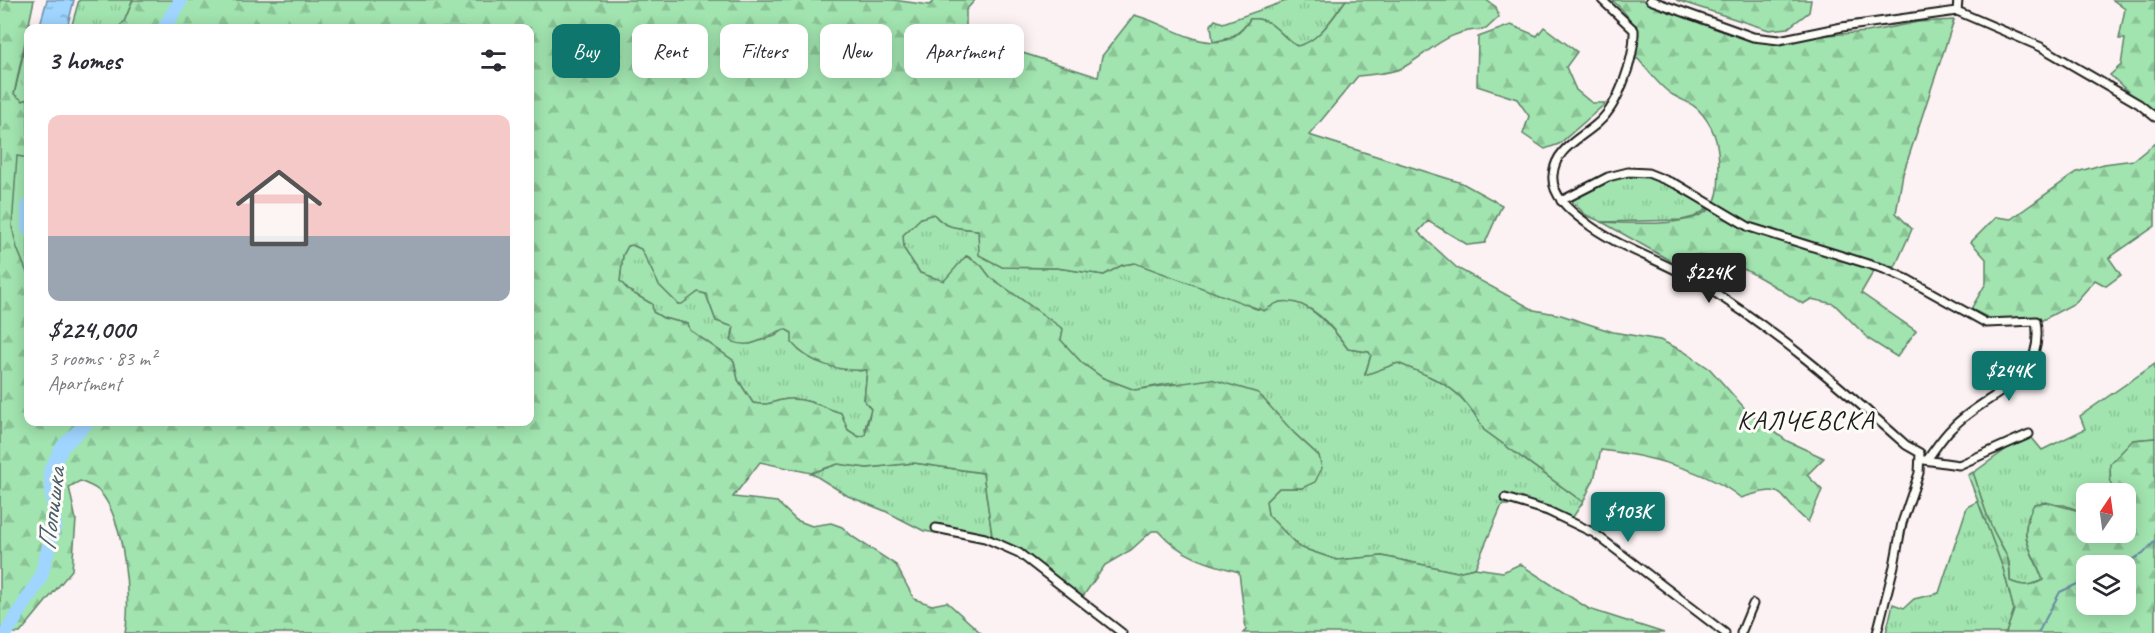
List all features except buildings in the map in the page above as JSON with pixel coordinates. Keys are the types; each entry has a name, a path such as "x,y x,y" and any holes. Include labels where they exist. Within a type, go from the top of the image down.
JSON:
{"street":[{"path":"1602,0 1631,26 1634,36 1619,96 1614,105 1599,122 1566,147 1554,166 1553,182 1561,201 1586,224 1696,281 1743,311 1826,376 1906,445 1920,453 1924,460"},
{"path":"1650,0 1753,37 1779,40 1842,27 1957,11 2041,47 2139,104 2155,117"},
{"path":"1957,11 1958,0"},
{"path":"1561,201 1608,177 1628,172 1648,173 1678,185 1707,205 1749,227 1884,269 1907,279 1986,323 2036,321 2039,341 2031,363 2013,383 1953,427 1924,460 1902,523 1893,574 1877,633"},
{"path":"1924,460 1959,465 2029,434"},
{"path":"1505,498 1548,511 1594,533 1725,633"},
{"path":"936,528 986,538 1018,553 1122,633"},
{"path":"1741,633 1753,604"}],"green space":[{"path":"0,0 34,0 29,24 24,24 24,47 14,94 24,101 24,426 534,426 534,24 122,24 133,0 893,0 929,5 935,0 975,0 966,10 966,24 904,24 904,78 1024,78 1024,53 1098,77 1102,56 1134,15 1195,39 1210,42 1225,40 1238,33 1250,19 1258,19 1270,24 1297,46 1305,44 1319,34 1346,0 1486,0 1496,7 1499,17 1486,29 1472,30 1450,37 1399,69 1358,76 1309,135 1462,183 1502,205 1485,243 1468,245 1428,221 1418,232 1457,268 1534,310 1561,315 1613,332 1660,340 1683,351 1710,369 1748,412 1787,441 1824,458 1807,475 1822,490 1808,522 1775,491 1741,498 1711,479 1675,465 1601,450 1594,479 1583,502 1484,430 1467,404 1438,381 1398,363 1365,375 1371,355 1369,352 1348,349 1320,316 1301,304 1280,302 1264,311 1135,263 1122,265 1104,275 1057,268 1002,267 979,255 978,230 948,225 934,214 921,218 903,235 904,249 920,273 944,281 966,256 981,265 990,277 1063,329 1061,340 1082,363 1103,378 1135,390 1211,379 1258,393 1295,434 1319,456 1322,468 1315,482 1302,488 1279,488 1266,501 1268,515 1299,547 1337,560 1382,556 1457,572 1475,568 1503,572 1520,564 1589,609 1664,633 1243,633 1246,630 1239,572 1195,558 1177,547 1159,531 1152,531 1131,550 1105,565 1079,602 1063,582 993,542 983,473 914,463 867,468 838,464 811,473 760,462 733,497 777,502 796,520 812,526 831,523 842,527 853,537 896,565 914,599 932,605 947,602 981,633 125,633 126,581 124,560 115,521 100,492 80,481 69,487 76,520 72,570 20,633 0,633","holes":["632,245 641,249 659,285 678,304 682,304 698,292 706,294 716,321 734,327 731,341 739,344 753,343 785,329 792,333 792,343 816,361 847,370 867,370 864,400 871,409 865,435 859,437 848,430 841,413 809,402 790,399 764,404 753,403 738,380 734,361 690,330 688,324 663,318 653,312 652,304 629,291 620,281 623,255 628,246"]},
{"path":"79,0 133,0 122,24 72,24"},
{"path":"1289,0 1346,0 1325,28 1305,44 1297,46 1270,24 1258,19 1250,19 1235,35 1213,42 1211,25 1215,20 1223,23"},
{"path":"1612,0 1644,0 1753,41 1867,32 1918,22 1954,20 1903,174 1896,213 1912,229 1895,267 1879,262 1861,293 1916,331 1897,357 1870,340 1834,304 1811,299 1803,304 1765,280 1737,266 1709,257 1694,255 1685,269 1602,222 1661,223 1691,218 1703,213 1712,206 1716,197 1719,163 1718,148 1708,121 1696,108 1663,88 1638,59 1635,59 1636,40 1633,26 1626,14"},
{"path":"1676,0 1811,0 1809,12 1788,28 1769,30"},
{"path":"2113,0 2155,0 2155,116 2110,75 2121,65 2125,39 2119,39 2125,9"},
{"path":"1511,25 1537,36 1544,27 1577,52 1566,67 1576,90 1592,103 1606,103 1559,144 1545,149 1523,134 1529,116 1517,99 1477,86 1478,37"},
{"path":"24,51 24,101 14,95"},
{"path":"2155,143 2155,226 2109,258 2121,275 2106,286 2095,280 2075,303 2035,324 1989,318 1971,309 1986,283 1986,259 1971,242 1996,217 2011,219 2077,172 2104,164 2134,160"},
{"path":"17,156 24,157 24,265 12,227"},
{"path":"1649,171 1672,179 1712,206 1694,217 1682,220 1602,222 1586,215 1565,195 1627,172"},
{"path":"934,214 948,225 978,230 1002,267 1057,268 1104,275 1122,265 1135,263 1236,299 1254,308 1264,309 1278,302 1298,303 1327,324 1348,349 1369,352 1371,355 1365,374 1398,363 1438,381 1467,404 1484,430 1583,502 1569,523 1515,505 1502,505 1475,568 1457,572 1382,556 1337,560 1299,547 1268,515 1266,501 1279,488 1302,488 1319,456 1295,434 1172,383 1135,390 1103,378 1082,363 1060,340 1062,329 990,277 981,265 967,256 944,282 920,273 904,249 903,235 921,217"},
{"path":"632,245 641,249 678,304 698,292 706,294 716,321 734,327 732,334 750,344 775,336 785,329 859,371 867,370 864,400 871,409 865,428 866,435 859,437 848,430 841,413 809,402 790,399 764,404 753,403 738,380 734,361 690,330 688,324 663,318 653,312 652,304 629,291 620,281 623,255 628,246"},
{"path":"2155,364 2155,438 2133,440 2114,483 2076,483 2076,509 2064,505 2034,505 2026,526 2026,535 2043,580 2026,585 2010,581 2008,560 1991,525 1973,473 2008,448 2032,438 2042,450 2085,429 2080,416"},
{"path":"2155,438 2155,633 2006,633 2014,610 2003,568 1968,475 1973,472 1988,518 2006,555 2010,581 2031,585 2043,580 2026,535 2026,526 2034,504 2046,502 2076,510 2076,543 2136,543 2136,483 2111,483 2110,464 2133,440"},
{"path":"914,463 983,473 993,542 924,531 885,511 848,496 811,473 838,464 867,468"},
{"path":"1978,501 2003,568 2014,610 2006,633 1886,633 1893,604 1904,608 1914,599 1939,593 1967,507"}],"water":[{"path":"47,0 74,0 68,24 40,24"}],"waterway":[{"name":"Попишка","path":"166,24 181,0"},
{"name":"Попишка","path":"6,633 40,579 55,524 50,471 63,446 84,426"},
{"path":"2136,557 2143,554 2155,541"},
{"path":"2038,633 2060,592 2076,585"}],"district":[{"name":"КАЛЧЕВСКА","path":"1806,420"}]}
